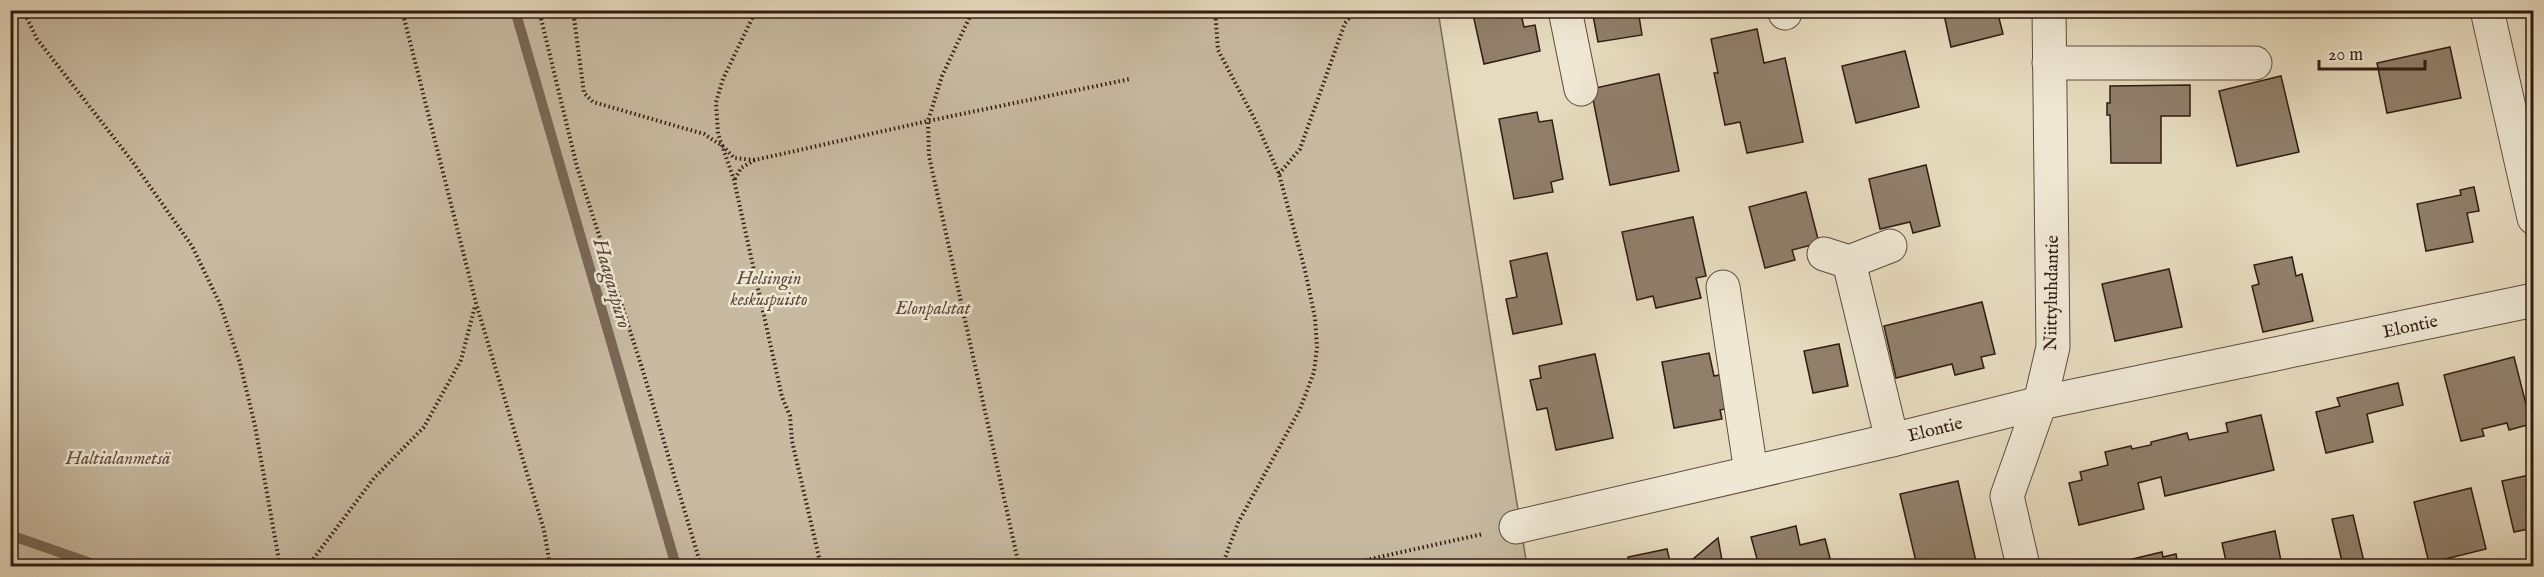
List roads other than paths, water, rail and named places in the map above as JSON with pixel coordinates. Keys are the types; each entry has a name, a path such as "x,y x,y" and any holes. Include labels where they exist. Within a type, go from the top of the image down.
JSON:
{"street":[{"path":"1565,10 1581,89"},
{"name":"Niittyluhdantie","path":"2023,567 2007,496 2040,403 2053,347 2049,10"},
{"path":"2487,10 2534,218"},
{"path":"2049,63 2255,63"},
{"path":"1890,246 1837,258 1892,440"},
{"path":"1723,287 1751,472"},
{"name":"Elontie","path":"1516,527 1892,440 2040,403 2534,300"}],"waterway":[{"name":"Haaganpuro","path":"515,10 676,566"},
{"name":"Haaganpuro","path":"10,535 99,566"}],"park label":[{"name":"Helsingin keskuspuisto","path":"769,288"},
{"name":"Elonpalstat","path":"933,308"},
{"name":"Haltialanmetsä","path":"118,458"}]}
